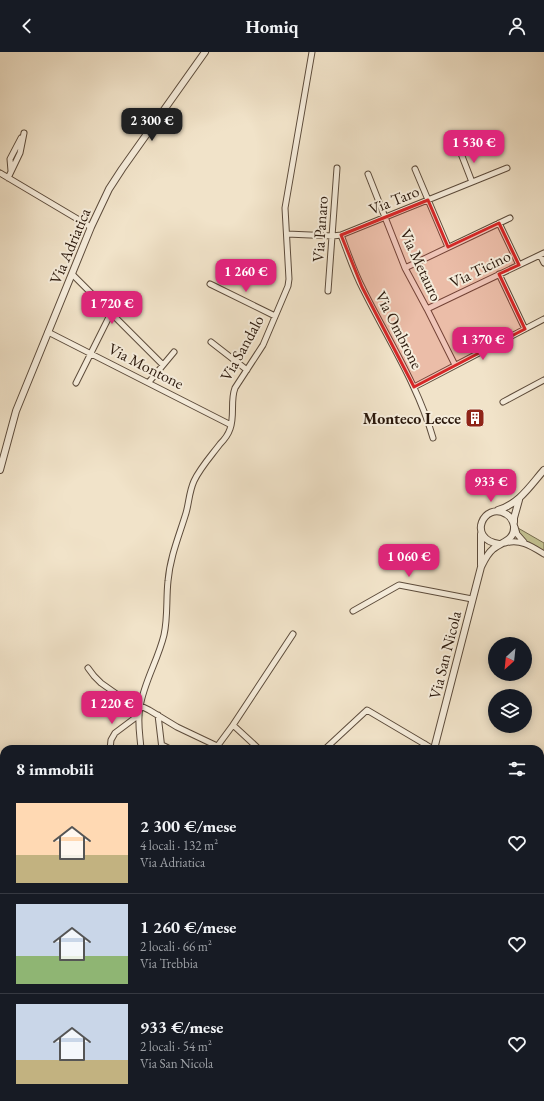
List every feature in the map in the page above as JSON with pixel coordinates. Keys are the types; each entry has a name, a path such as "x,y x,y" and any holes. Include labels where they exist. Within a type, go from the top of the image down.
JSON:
{"street":[{"name":"Via Adriatica","path":"0,470 16,411 91,227 109,189 205,52"},
{"name":"Via Sandalo","path":"141,745 139,716 140,705 164,634 170,567 193,482 199,471 229,431 232,421 232,393 234,388 263,345 288,286 289,279 285,208 312,52"},
{"path":"8,178 11,172 20,153 24,133 10,159 11,172"},
{"path":"460,151 472,182"},
{"name":"Via Panaro","path":"328,292 337,168"},
{"name":"Via Taro","path":"287,234 341,235 507,168"},
{"path":"415,169 448,247"},
{"path":"0,173 91,227"},
{"name":"Via Metauro","path":"368,174 405,268 455,365"},
{"path":"405,268 510,218"},
{"path":"499,223 518,265"},
{"name":"Via Ombrone","path":"341,235 362,287 414,387 433,438"},
{"path":"542,254 544,263"},
{"name":"Via Ticino","path":"427,309 542,254"},
{"path":"72,274 163,365"},
{"path":"499,274 525,329"},
{"path":"210,284 275,316"},
{"path":"76,383 111,313"},
{"path":"414,387 544,319"},
{"name":"Via Montone","path":"48,332 231,425"},
{"path":"211,342 247,370"},
{"path":"149,382 174,352"},
{"path":"503,402 544,380"},
{"name":"Via San Nicola","path":"481,567 482,521 488,514 511,505 520,499 544,470"},
{"name":"Via San Nicola","path":"435,745 481,567 488,554 510,539 513,534 514,518 520,499"},
{"path":"496,511 507,514 514,524 517,534 524,543"},
{"path":"481,530 487,541 491,543 501,544 518,541 544,554"},
{"path":"353,610 399,585 472,599"},
{"path":"218,745 293,634"},
{"path":"88,668 94,676 112,692 140,705 210,745"},
{"path":"329,745 367,710 425,744"},
{"path":"158,715 162,745"},
{"path":"110,745 111,740 115,733 139,716"},
{"path":"233,725 255,745"}],"highlighted area":[{"path":"428,200 448,247 499,223 519,265 499,274 525,329 414,387 362,287 341,235"}],"shaded area":[{"path":"518,528 544,543 544,552 526,542 521,537"}],"place":[{"name":"Monteco Lecce","path":"475,418"}]}
